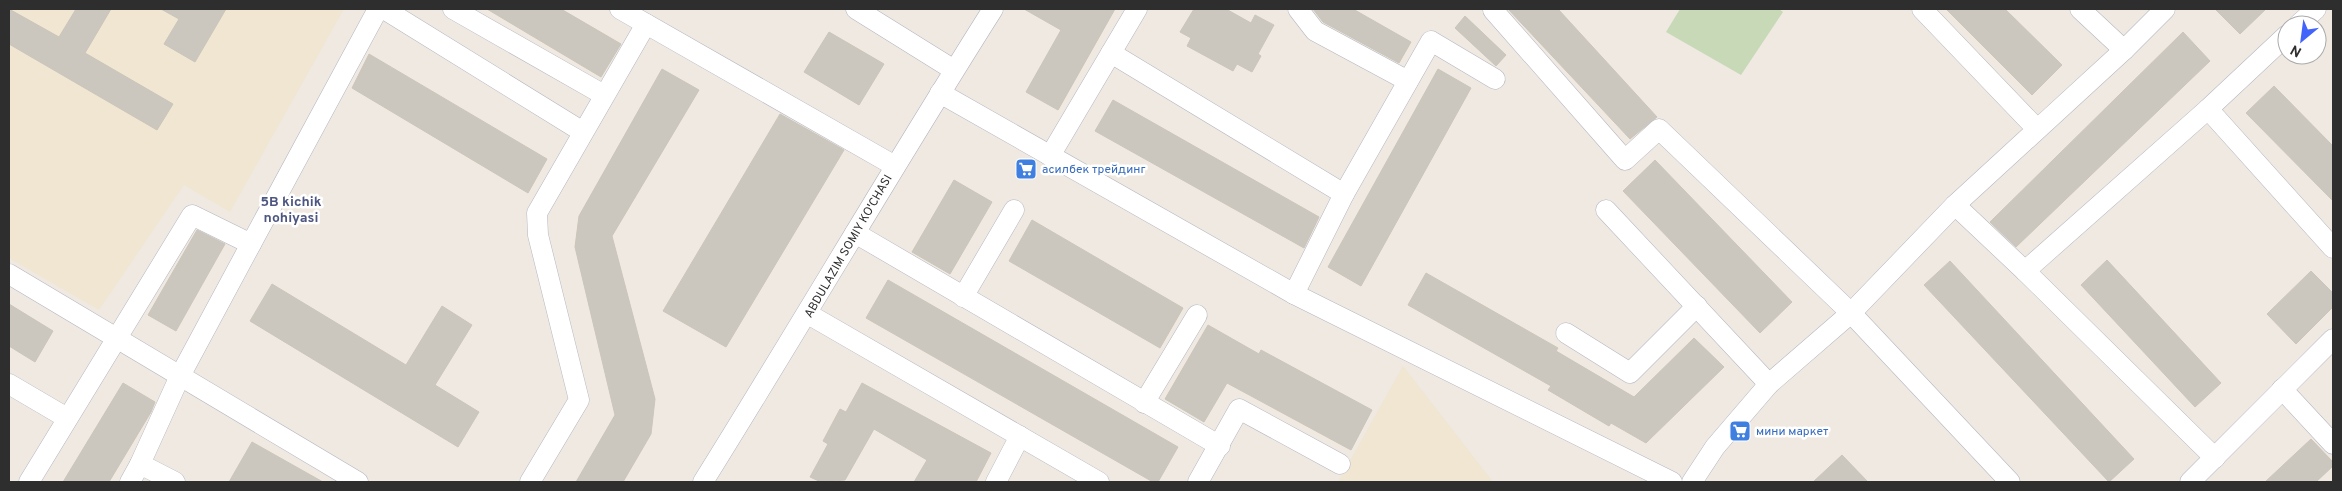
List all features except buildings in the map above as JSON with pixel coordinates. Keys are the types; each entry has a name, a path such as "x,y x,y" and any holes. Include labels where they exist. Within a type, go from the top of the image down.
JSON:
{"street":[{"path":"130,482 180,376 378,9"},
{"path":"384,9 583,132"},
{"path":"453,9 604,95"},
{"path":"620,9 895,166"},
{"path":"856,9 954,70"},
{"name":"ABDULAZIM SOMIY KO'CHASI","path":"703,482 808,314 854,233 993,9"},
{"path":"1050,156 1137,9"},
{"path":"1298,9 1315,31 1408,81"},
{"path":"1922,9 2036,128"},
{"path":"2080,9 2124,50"},
{"path":"1692,482 1715,448 1769,384 1851,313 1955,205 2036,128 2124,50 2165,9"},
{"path":"1493,10 1625,160 1659,130 1851,313 2010,482"},
{"path":"530,482 579,400 538,235 537,213 646,24"},
{"path":"1294,294 1344,194 1430,41 1495,79"},
{"path":"2025,271 2277,45"},
{"path":"1111,53 1344,194"},
{"path":"940,93 1294,294 1672,482"},
{"path":"2208,109 2333,248"},
{"path":"1955,205 2025,271 2215,458"},
{"path":"963,297 1014,210"},
{"path":"1606,210 1769,384"},
{"path":"29,482 115,338 192,215 251,244"},
{"path":"854,233 1220,446"},
{"path":"9,274 358,482"},
{"path":"1566,333 1630,373 1697,306"},
{"path":"808,314 1020,436 1091,480"},
{"path":"1144,403 1197,315"},
{"path":"2190,482 2333,340"},
{"path":"9,384 67,418"},
{"path":"2282,389 2333,444"},
{"path":"1198,482 1220,446 1239,409 1340,464"},
{"path":"996,482 1020,436"},
{"path":"140,464 175,482"}],"shaded area":[{"path":"9,9 344,9 230,212 184,185 99,310 9,258"},
{"path":"1403,366 1493,482 1338,482"}],"green space":[{"path":"1680,9 1779,9 1783,12 1741,75 1666,32"}],"place":[{"name":"асилбек трейдинг","path":"1026,169"},
{"name":"мини маркет","path":"1740,431"}],"district":[{"name":"5B kichik nohiyasi","path":"291,210"}]}
